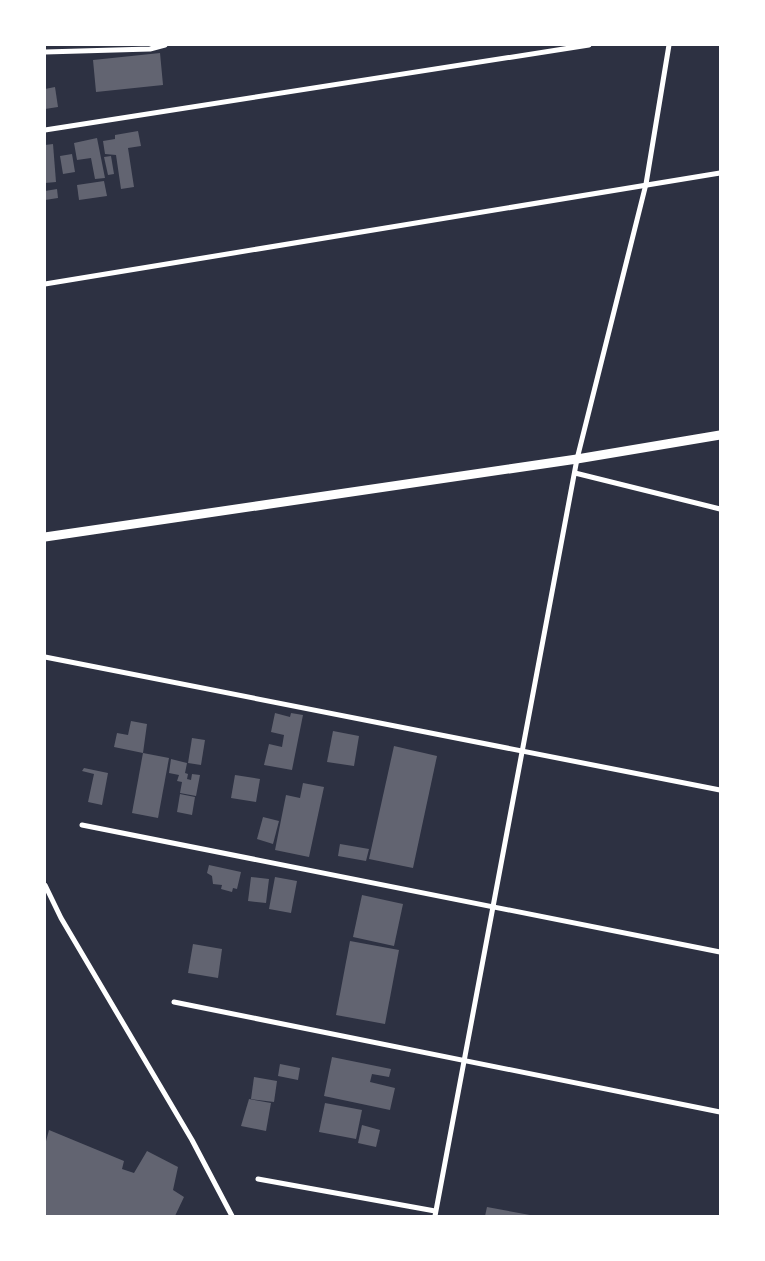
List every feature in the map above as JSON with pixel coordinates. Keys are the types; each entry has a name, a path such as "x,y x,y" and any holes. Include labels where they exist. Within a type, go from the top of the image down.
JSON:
{"street":[{"path":"45,52 150,50 164,45"},
{"path":"45,130 589,45"},
{"path":"258,1179 435,1214 574,473 646,184 669,45"},
{"path":"45,284 720,173"},
{"path":"45,536 577,459 720,435"},
{"path":"574,473 720,509"},
{"path":"45,657 720,790"},
{"path":"82,824 492,908 720,952"},
{"path":"45,885 61,918 192,1140 232,1216"},
{"path":"174,1002 720,1112"}],"building":[{"path":"160,53 163,85 96,92 93,60"},
{"path":"55,87 58,107 45,109 45,89"},
{"path":"138,131 141,146 128,148 134,187 121,189 116,155 105,154 103,141 115,139 115,135"},
{"path":"97,138 105,178 95,179 91,158 77,160 74,143"},
{"path":"53,144 56,182 45,183 45,145"},
{"path":"72,154 75,172 63,174 60,156"},
{"path":"111,156 114,174 108,175 104,157"},
{"path":"104,181 107,196 79,200 77,185"},
{"path":"57,189 58,198 45,200 45,191"},
{"path":"275,713 290,717 291,713 303,715 292,770 264,765 269,744 282,747 284,735 271,732"},
{"path":"131,721 147,724 143,753 114,747 117,733 128,735"},
{"path":"333,731 359,736 354,766 327,762"},
{"path":"192,738 205,740 201,765 188,763"},
{"path":"394,746 437,756 413,868 369,859"},
{"path":"143,753 169,758 158,818 132,813"},
{"path":"171,759 187,763 185,773 188,774 187,779 191,780 192,774 200,775 196,796 180,793 182,782 177,781 179,775 169,773"},
{"path":"84,768 108,773 102,805 88,802 94,774 82,771"},
{"path":"235,775 260,779 256,802 231,798"},
{"path":"303,783 324,787 309,857 275,850 286,795 300,798"},
{"path":"180,794 195,797 192,815 177,812"},
{"path":"263,817 279,821 273,844 257,839"},
{"path":"340,844 369,849 366,861 338,856"},
{"path":"209,865 241,872 237,889 233,888 232,892 221,889 222,885 213,884 212,876 207,873"},
{"path":"251,877 269,879 266,903 248,901"},
{"path":"275,877 297,881 291,913 269,909"},
{"path":"362,895 403,904 394,946 353,937"},
{"path":"350,941 399,950 385,1024 336,1015"},
{"path":"193,944 222,949 218,978 188,973"},
{"path":"332,1057 391,1069 389,1077 372,1074 370,1082 395,1088 390,1110 324,1096"},
{"path":"280,1064 300,1068 298,1080 278,1076"},
{"path":"254,1077 277,1081 274,1102 251,1099"},
{"path":"249,1099 271,1103 266,1131 241,1126"},
{"path":"325,1103 362,1110 356,1139 319,1132"},
{"path":"362,1125 380,1130 376,1147 358,1143"},
{"path":"49,1130 124,1161 122,1169 134,1173 147,1151 178,1167 173,1190 184,1197 175,1216 45,1216 45,1145"},
{"path":"487,1207 530,1215 530,1216 485,1216"}]}
